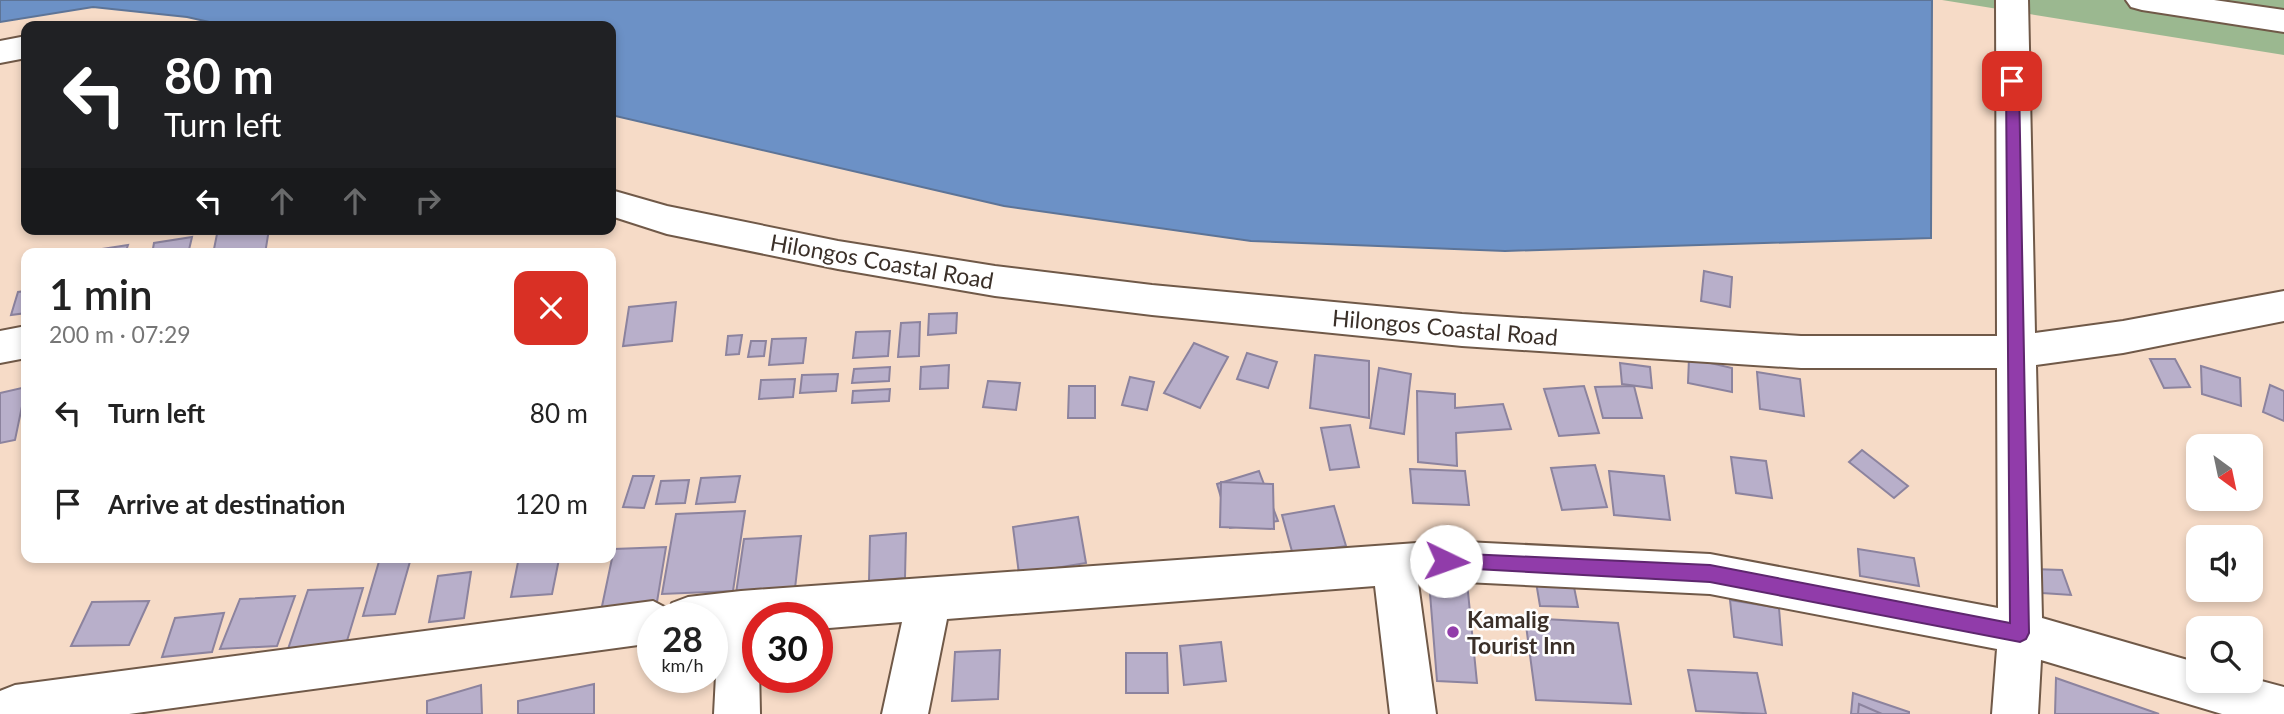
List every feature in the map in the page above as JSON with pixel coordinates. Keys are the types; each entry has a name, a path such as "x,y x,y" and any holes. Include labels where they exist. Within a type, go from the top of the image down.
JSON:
{"street":[{"path":"2012,0 2020,633 2015,714"},
{"path":"2142,0 2284,21"},
{"path":"0,52 21,48"},
{"name":"Hilongos Coastal Road","path":"616,205 667,220 838,255 995,281 1152,300 1462,330 1801,352 2015,352 2135,335 2284,306"},
{"path":"0,347 21,343"},
{"path":"728,613 1446,561 1710,574 2020,633 2284,710"},
{"path":"1394,565 1413,714"},
{"path":"905,714 929,599"},
{"path":"737,714 741,612"},
{"path":"0,714 15,706 637,624"}],"green space":[{"path":"1942,0 2284,0 2284,55"}],"water":[{"path":"0,0 1932,0 1931,238 1505,251 1251,241 1004,206 616,116 616,21 205,21 93,7 0,22"}],"building":[{"path":"217,235 268,235 266,248 214,248"},
{"path":"192,237 189,248 153,248 154,243"},
{"path":"1704,271 1732,277 1730,307 1701,301"},
{"path":"18,292 21,292 21,314 11,315"},
{"path":"676,302 672,341 623,346 629,307"},
{"path":"957,313 956,333 928,335 929,314"},
{"path":"920,322 919,356 898,357 901,323"},
{"path":"890,331 888,356 853,358 856,332"},
{"path":"742,335 739,354 726,355 728,336"},
{"path":"806,338 803,363 769,365 772,339"},
{"path":"751,341 766,341 764,356 748,357"},
{"path":"1194,343 1228,357 1200,408 1164,393"},
{"path":"1247,353 1277,362 1268,388 1237,379"},
{"path":"1315,355 1369,361 1369,418 1310,408"},
{"path":"1689,358 1732,368 1732,392 1688,383"},
{"path":"2150,359 2175,359 2190,387 2164,388"},
{"path":"1620,363 1650,367 1652,388 1622,384"},
{"path":"949,365 948,388 920,389 921,367"},
{"path":"2201,366 2240,378 2241,406 2202,394"},
{"path":"890,367 889,381 852,383 854,369"},
{"path":"1379,368 1411,374 1404,434 1370,428"},
{"path":"1757,372 1800,379 1804,416 1760,409"},
{"path":"838,374 836,391 800,393 802,375"},
{"path":"1130,377 1154,382 1147,410 1122,405"},
{"path":"795,379 793,397 759,399 761,380"},
{"path":"988,381 1020,383 1016,410 983,407"},
{"path":"2270,385 2284,391 2284,421 2263,412"},
{"path":"1069,386 1095,386 1095,418 1068,418"},
{"path":"1584,386 1599,433 1559,436 1544,389"},
{"path":"1634,386 1642,418 1603,418 1595,387"},
{"path":"21,388 21,411 15,440 0,443 0,393"},
{"path":"890,389 889,401 852,403 853,391"},
{"path":"1417,391 1455,394 1455,408 1503,404 1511,429 1456,433 1457,466 1418,462"},
{"path":"1350,425 1359,467 1330,470 1321,428"},
{"path":"1862,450 1908,486 1894,498 1849,462"},
{"path":"1731,457 1766,461 1772,498 1736,493"},
{"path":"1595,465 1607,507 1562,510 1551,468"},
{"path":"1410,469 1465,471 1469,505 1413,503"},
{"path":"1259,471 1278,521 1230,528 1217,484"},
{"path":"1609,471 1664,476 1670,520 1614,515"},
{"path":"633,476 654,476 644,508 623,507"},
{"path":"740,476 735,502 696,504 701,478"},
{"path":"689,480 685,503 656,504 661,481"},
{"path":"1221,482 1273,484 1274,529 1220,527"},
{"path":"1334,506 1346,546 1293,555 1282,515"},
{"path":"745,511 733,591 662,594 676,514"},
{"path":"1078,517 1086,563 1019,574 1013,527"},
{"path":"906,533 905,578 869,581 870,536"},
{"path":"801,536 794,597 735,600 744,539"},
{"path":"666,547 657,602 637,602 637,609 601,611 611,563 616,563 616,549"},
{"path":"1858,549 1914,558 1919,586 1860,576"},
{"path":"379,563 410,563 395,614 363,616"},
{"path":"518,563 558,563 552,594 511,597"},
{"path":"2033,569 2062,570 2071,595 2042,593"},
{"path":"471,572 464,618 429,622 438,576"},
{"path":"1535,576 1572,577 1578,607 1540,606"},
{"name":"Kamalig Tourist Inn","path":"1429,581 1467,582 1477,683 1437,681"},
{"path":"363,588 343,654 285,658 308,590"},
{"path":"295,596 277,646 220,649 240,599"},
{"path":"1730,600 1779,608 1782,645 1734,637"},
{"path":"149,601 129,645 71,646 92,602"},
{"path":"224,613 212,652 162,657 175,618"},
{"path":"1525,618 1618,623 1631,704 1536,700"},
{"path":"1221,642 1226,681 1184,685 1180,646"},
{"path":"1000,650 998,699 952,701 955,652"},
{"path":"1126,653 1167,653 1168,693 1126,693"},
{"path":"1688,670 1757,673 1766,714 1696,711"},
{"path":"2056,678 2159,714 2055,714"},
{"path":"594,684 594,714 518,714 518,701"},
{"path":"481,685 482,714 427,714 427,701"},
{"path":"1853,693 1909,712 1909,714 1851,714"},
{"path":"1859,704 1882,714 1858,714"}],"place":[{"name":"Kamalig Tourist Inn","path":"1453,632"}],"route":[{"path":"1446,561 1710,574 2020,633 2012,81"}]}
